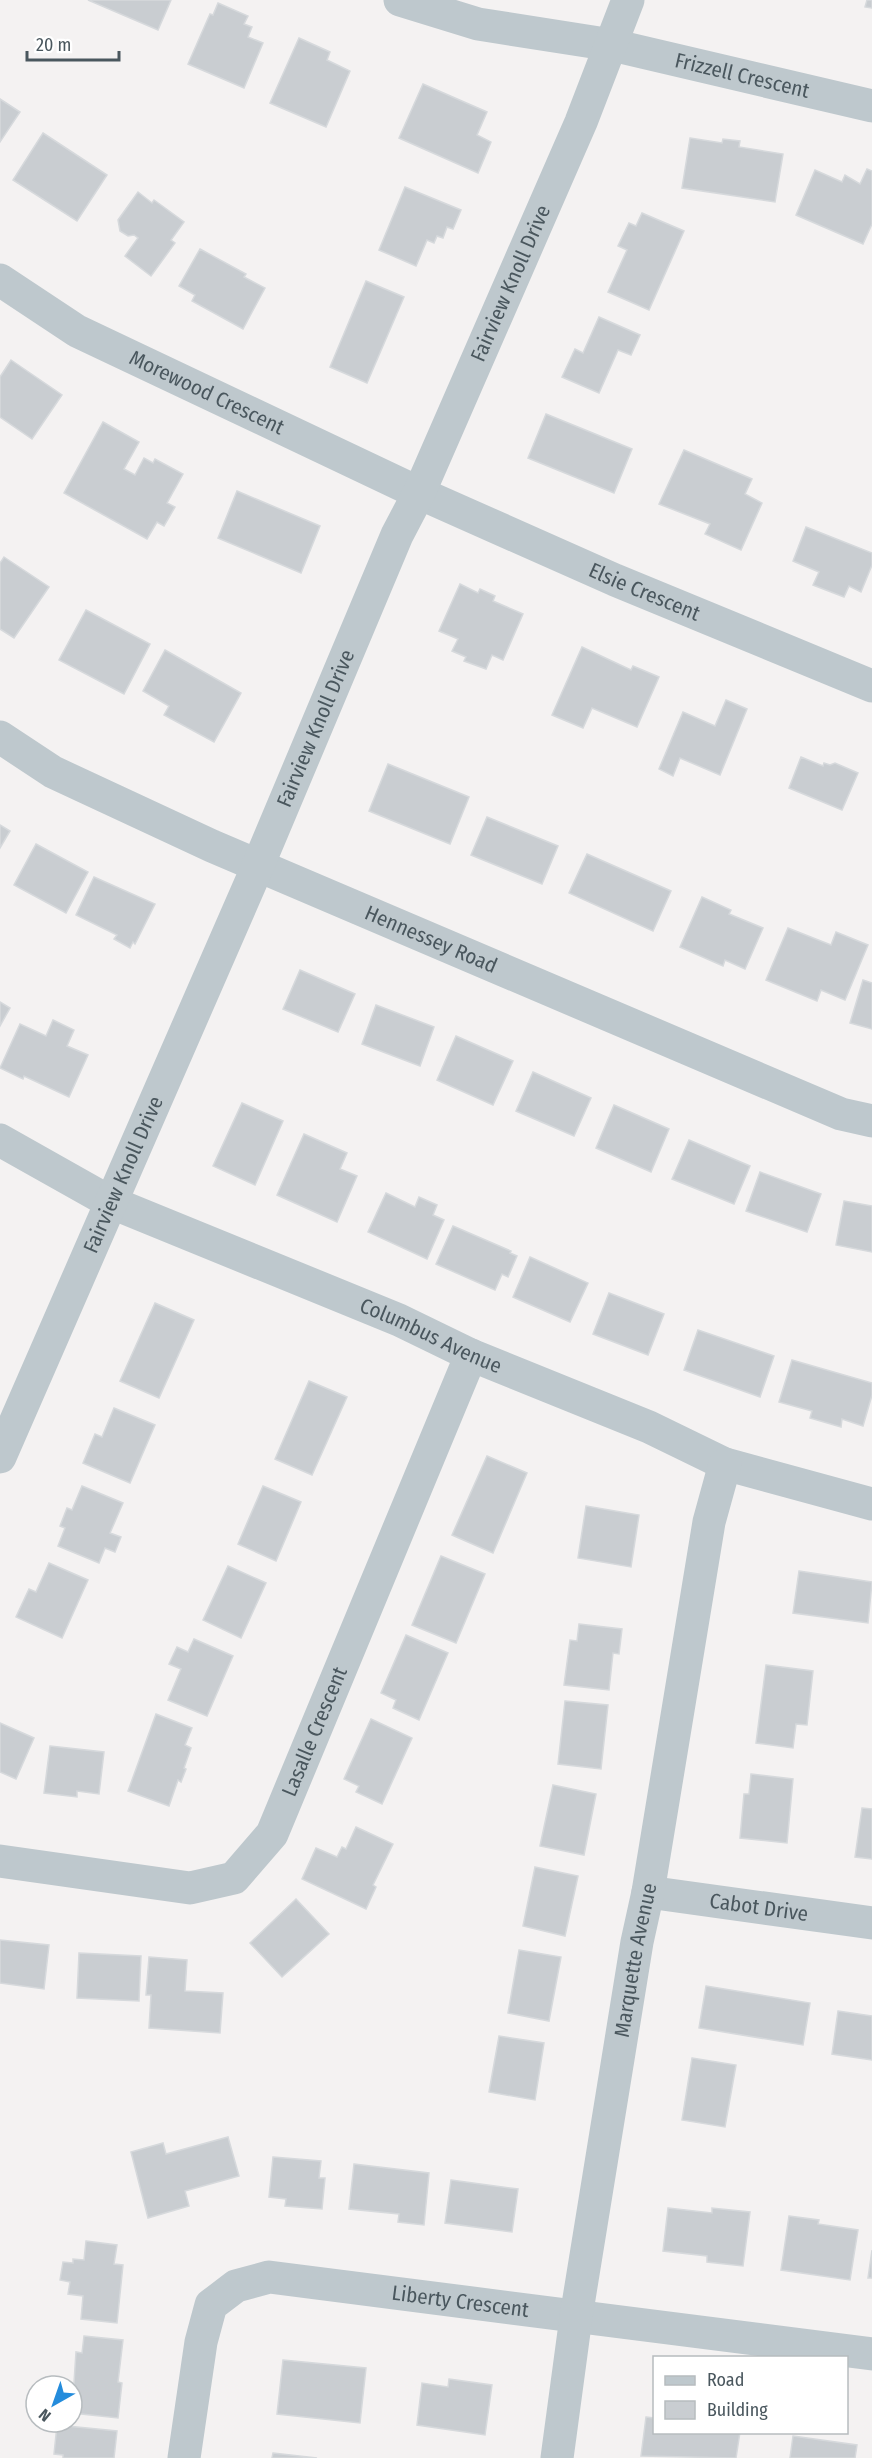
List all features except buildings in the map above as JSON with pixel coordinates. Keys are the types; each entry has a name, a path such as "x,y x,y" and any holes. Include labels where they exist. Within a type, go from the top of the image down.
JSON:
{"street":[{"path":"400,0 478,24 612,45"},
{"name":"Fairview Knoll Drive","path":"0,1457 254,875 397,535 419,493 576,133 628,0"},
{"name":"Frizzell Crescent","path":"612,45 872,106"},
{"name":"Morewood Crescent","path":"0,280 77,331 419,493"},
{"name":"Elsie Crescent","path":"419,493 615,580 872,686"},
{"name":"Hennessey Road","path":"0,737 53,772 212,846 841,1114 872,1121"},
{"name":"Columbus Avenue","path":"0,1140 110,1202 399,1320 471,1355 649,1427 725,1464 872,1504"},
{"name":"Lasalle Crescent","path":"0,1861 190,1888 234,1878 272,1834 471,1355"},
{"name":"Marquette Avenue","path":"557,2458 576,2317 637,1942 648,1892 709,1522 725,1464"},
{"name":"Cabot Drive","path":"648,1892 872,1923"},
{"name":"Liberty Crescent","path":"184,2458 201,2342 211,2305 236,2286 269,2277 872,2354"}]}
